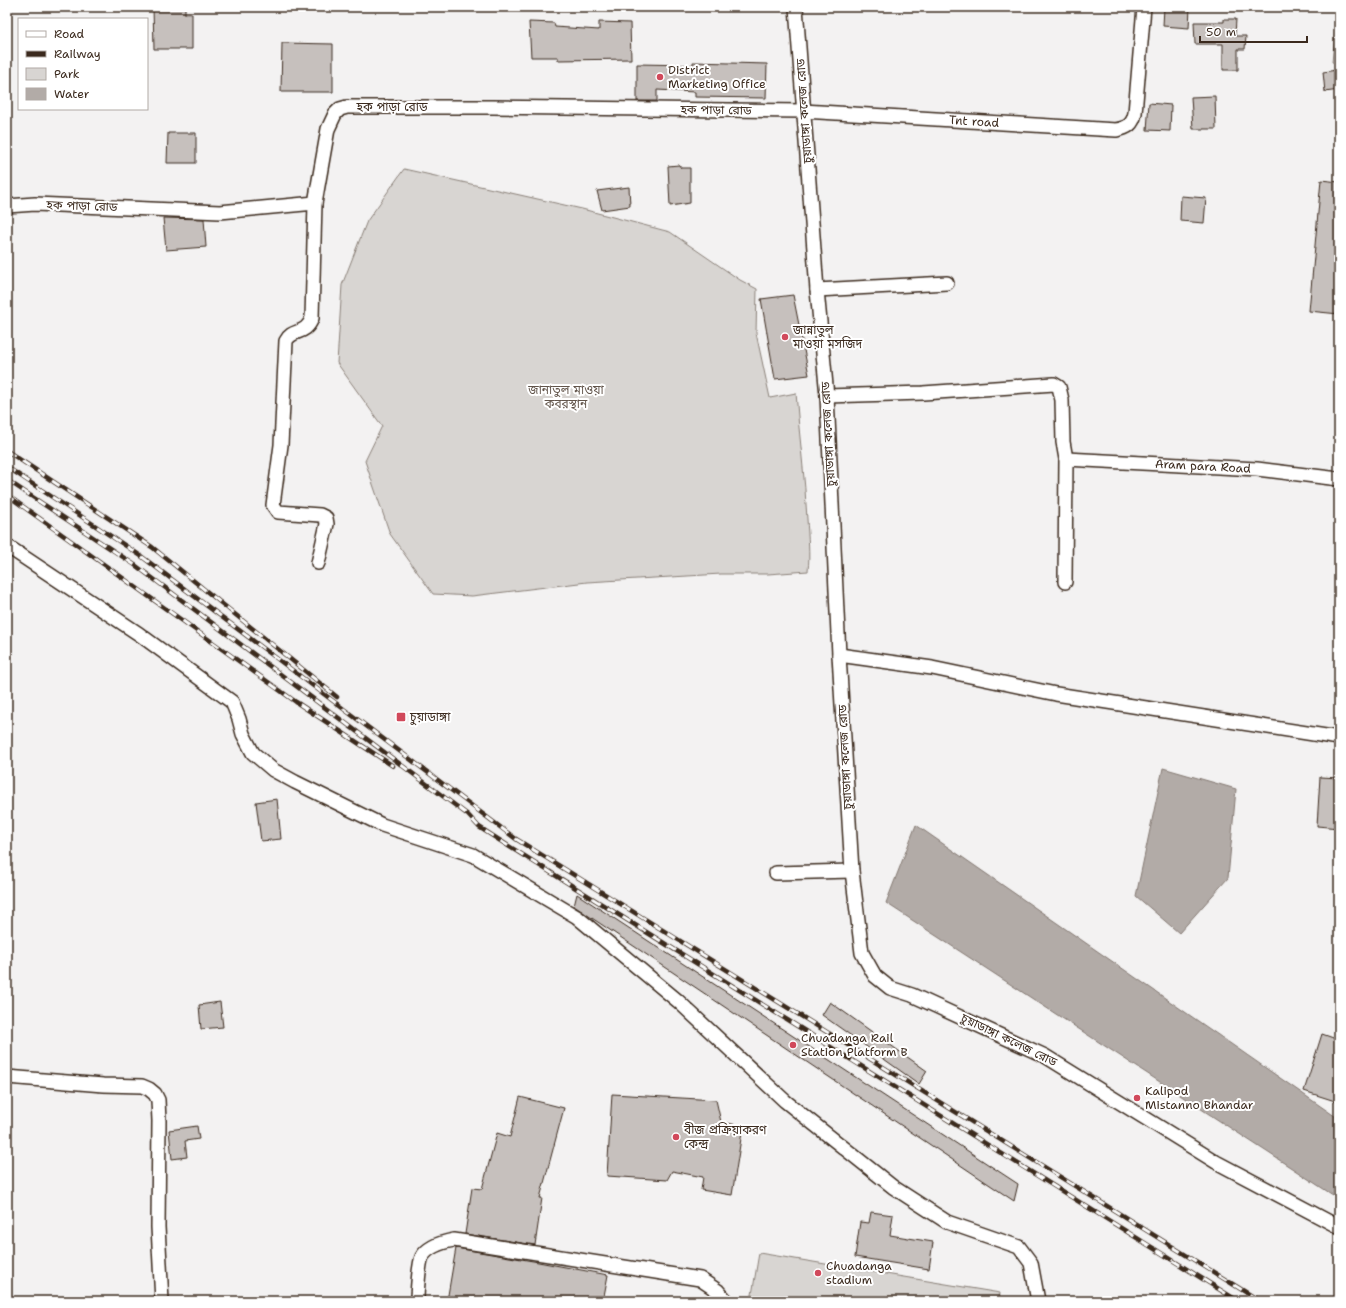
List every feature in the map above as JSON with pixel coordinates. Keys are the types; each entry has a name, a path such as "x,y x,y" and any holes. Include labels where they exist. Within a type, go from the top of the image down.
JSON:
{"street":[{"name":"চুয়াডাঙ্গা কলেজ রোড","path":"796,7 817,290 827,396 839,655 852,871 862,953 875,976 890,988 912,995 1045,1056 1216,1162 1339,1227"},
{"name":"Tnt road","path":"804,111 1116,130 1123,129 1134,120 1144,7"},
{"name":"হক পাড়া রোড","path":"7,206 35,204 220,212 315,203 328,129 335,114 340,109 347,107 492,107 804,111"},
{"path":"315,203 312,318 310,324 306,328 300,332 292,334 286,341 280,445 273,505 278,512 320,515 326,518 327,524 318,563"},
{"path":"817,290 947,283"},
{"path":"827,396 922,393 1054,384 1059,387 1061,393 1063,442 1066,459 1065,582"},
{"name":"Aram para Road","path":"1066,459 1257,469 1339,479"},
{"path":"7,546 139,634 232,702 243,734 253,754 273,770 382,825 473,856 577,917 678,1001 785,1101 893,1187 947,1222 1020,1247 1031,1263 1038,1301"},
{"path":"839,655 932,668 1056,694 1339,738"},
{"path":"776,873 852,871"},
{"path":"7,1077 103,1085 142,1086 155,1094 158,1100 159,1121 158,1227 162,1301"},
{"path":"417,1301 421,1258 430,1249 441,1242 454,1240 700,1279 718,1291 727,1301"}],"green space":[{"path":"1339,7 1339,63 1332,62"},
{"name":"জানাতুল মাওয়া কবরস্থান","path":"404,169 582,209 670,232 740,280 757,289 756,333 770,398 796,393 806,503 809,552 808,571 768,574 721,574 587,582 472,596 433,594 390,534 365,461 382,426 337,363 342,285 367,221"},
{"name":"Chuadanga stadium","path":"759,1253 1000,1293 999,1301 751,1301"}],"water":[{"path":"1163,768 1236,789 1228,878 1179,933 1136,896"},
{"path":"916,825 1339,1119 1339,1199 886,903"}],"building":[{"path":"153,7 185,7 185,14 192,14 192,49 154,49"},
{"path":"1164,7 1190,7 1189,28 1163,26"},
{"path":"1224,19 1236,19 1235,36 1246,36 1245,49 1238,49 1238,70 1223,70 1223,44 1195,44 1194,22 1224,22"},
{"path":"529,22 554,23 555,27 599,30 599,22 630,23 631,59 558,60 558,57 531,57"},
{"path":"282,43 333,44 333,92 281,92"},
{"path":"693,62 767,64 766,98 695,97 695,92 657,90 657,101 637,101 637,64 693,65"},
{"path":"1337,70 1339,90 1325,92 1323,72"},
{"path":"1215,96 1216,129 1193,129 1191,97"},
{"path":"1149,103 1171,105 1170,131 1147,130"},
{"path":"168,133 196,133 196,163 167,163"},
{"path":"679,165 681,168 690,168 690,203 670,206 668,166"},
{"path":"1321,180 1339,182 1339,314 1309,311"},
{"path":"629,187 630,206 602,210 597,191"},
{"path":"1181,196 1206,198 1204,223 1180,221"},
{"path":"163,218 204,219 206,247 166,250"},
{"name":"জান্নাতুল মাওয়া মসজিদ","path":"793,295 809,375 775,379 761,299"},
{"path":"1320,777 1339,778 1339,828 1317,826"},
{"path":"277,799 281,839 261,841 256,802"},
{"name":"Chuadanga Rail Station Platform B","path":"577,894 1018,1184 1014,1201 574,906"},
{"path":"220,1002 223,1027 201,1029 199,1005"},
{"path":"830,1002 927,1071 919,1084 822,1015"},
{"path":"1322,1034 1339,1040 1339,1087 1335,1101 1304,1091"},
{"name":"বীজ প্রক্রিয়াকরণ কেন্দ্র","path":"612,1094 716,1100 721,1122 743,1126 732,1195 701,1190 703,1177 672,1171 667,1180 607,1176"},
{"path":"520,1097 564,1108 540,1198 542,1198 535,1245 465,1234 472,1188 482,1189 497,1133 510,1137"},
{"path":"197,1126 199,1139 185,1141 187,1157 172,1159 169,1130"},
{"path":"871,1212 893,1215 890,1235 933,1242 929,1269 855,1257 860,1222 869,1223"},
{"path":"456,1248 608,1275 603,1301 447,1301"}],"railway":[{"path":"7,451 152,547 337,697"},
{"path":"7,467 141,556 516,839 1260,1301"},
{"path":"7,480 135,565 468,815 479,827 1238,1301"},
{"path":"7,495 296,702 393,766"}],"place":[{"name":"District Marketing Office","path":"660,77"},
{"name":"জান্নাতুল মাওয়া মসজিদ","path":"785,337"},
{"name":"চুয়াডাঙ্গা","path":"401,717"},
{"name":"Chuadanga Rail Station Platform B","path":"793,1045"},
{"name":"Kalipod Mistanno Bhandar","path":"1137,1098"},
{"name":"বীজ প্রক্রিয়াকরণ কেন্দ্র","path":"676,1137"},
{"name":"Chuadanga stadium","path":"818,1273"}]}
